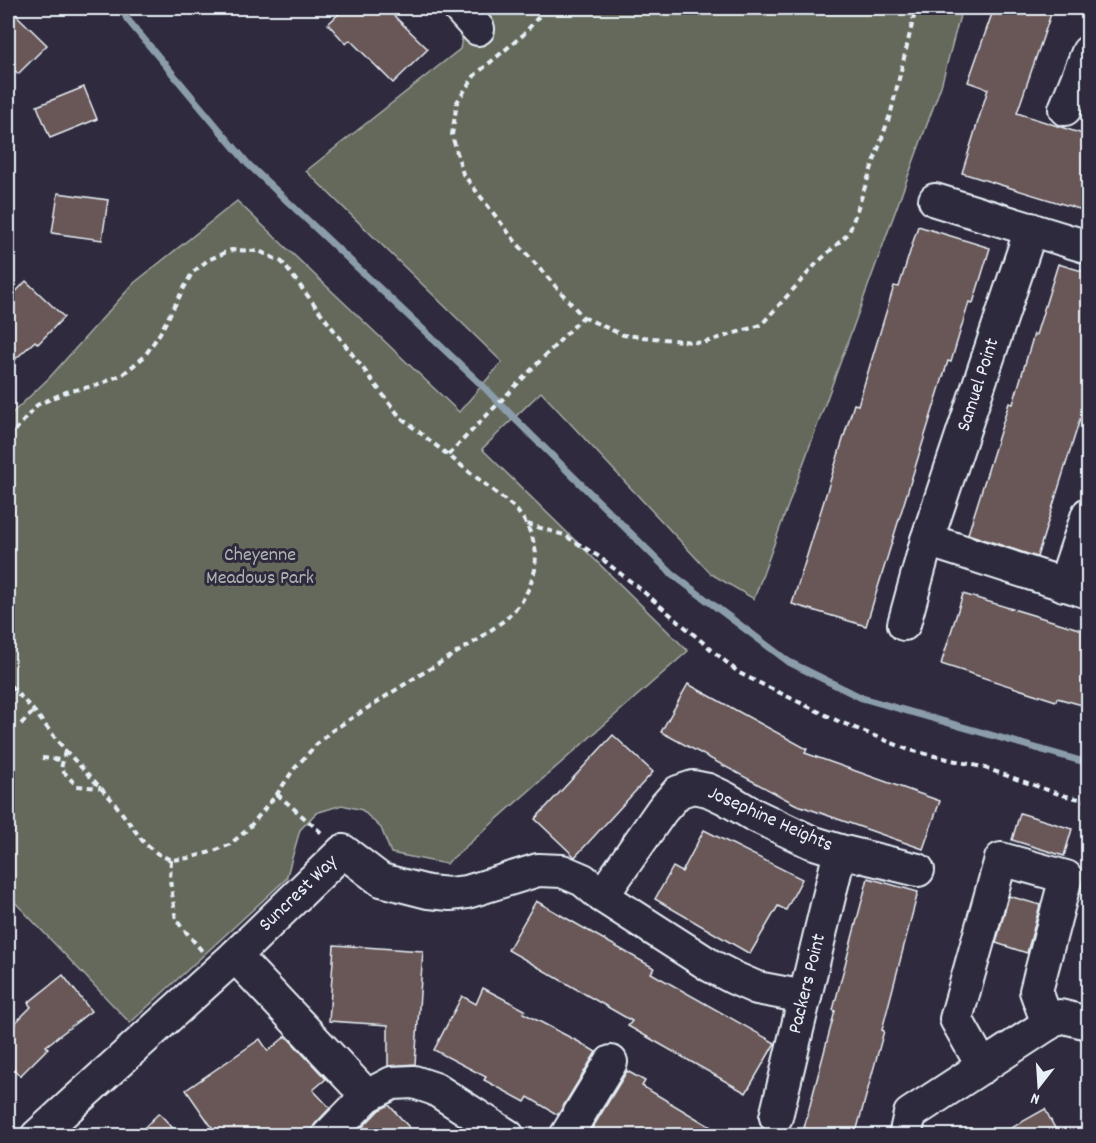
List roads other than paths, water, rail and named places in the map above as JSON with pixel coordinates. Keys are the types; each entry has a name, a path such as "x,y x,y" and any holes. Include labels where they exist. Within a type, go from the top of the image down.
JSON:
{"street":[{"path":"1065,110 1089,52"},
{"path":"935,200 1089,247"},
{"name":"Samuel Point","path":"904,624 927,540 1031,229"},
{"path":"927,540 1076,589 1089,514"},
{"name":"Josephine Heights","path":"602,896 662,810 678,792 693,787 708,790 811,842 918,870"},
{"name":"Suncrest Way","path":"38,1136 227,963 343,851 381,880 428,892 450,894 467,892 538,870 562,872 583,880 602,896 711,966 734,978 757,988 805,997"},
{"name":"Packers Point","path":"776,1118 840,851"},
{"path":"983,1066 956,1019 1001,859 1066,877 1036,991 1048,1024"},
{"path":"227,963 367,1096"},
{"path":"905,1136 910,1114 1060,1016 1089,1023"},
{"path":"566,1136 611,1062"},
{"path":"328,1136 367,1096 392,1083 414,1082 435,1089 508,1136"}],"waterway":[{"path":"122,8 127,19 248,164 486,389 672,574 789,662 862,698 1088,763"}],"park label":[{"name":"Cheyenne Meadows Park","path":"260,568"}]}
